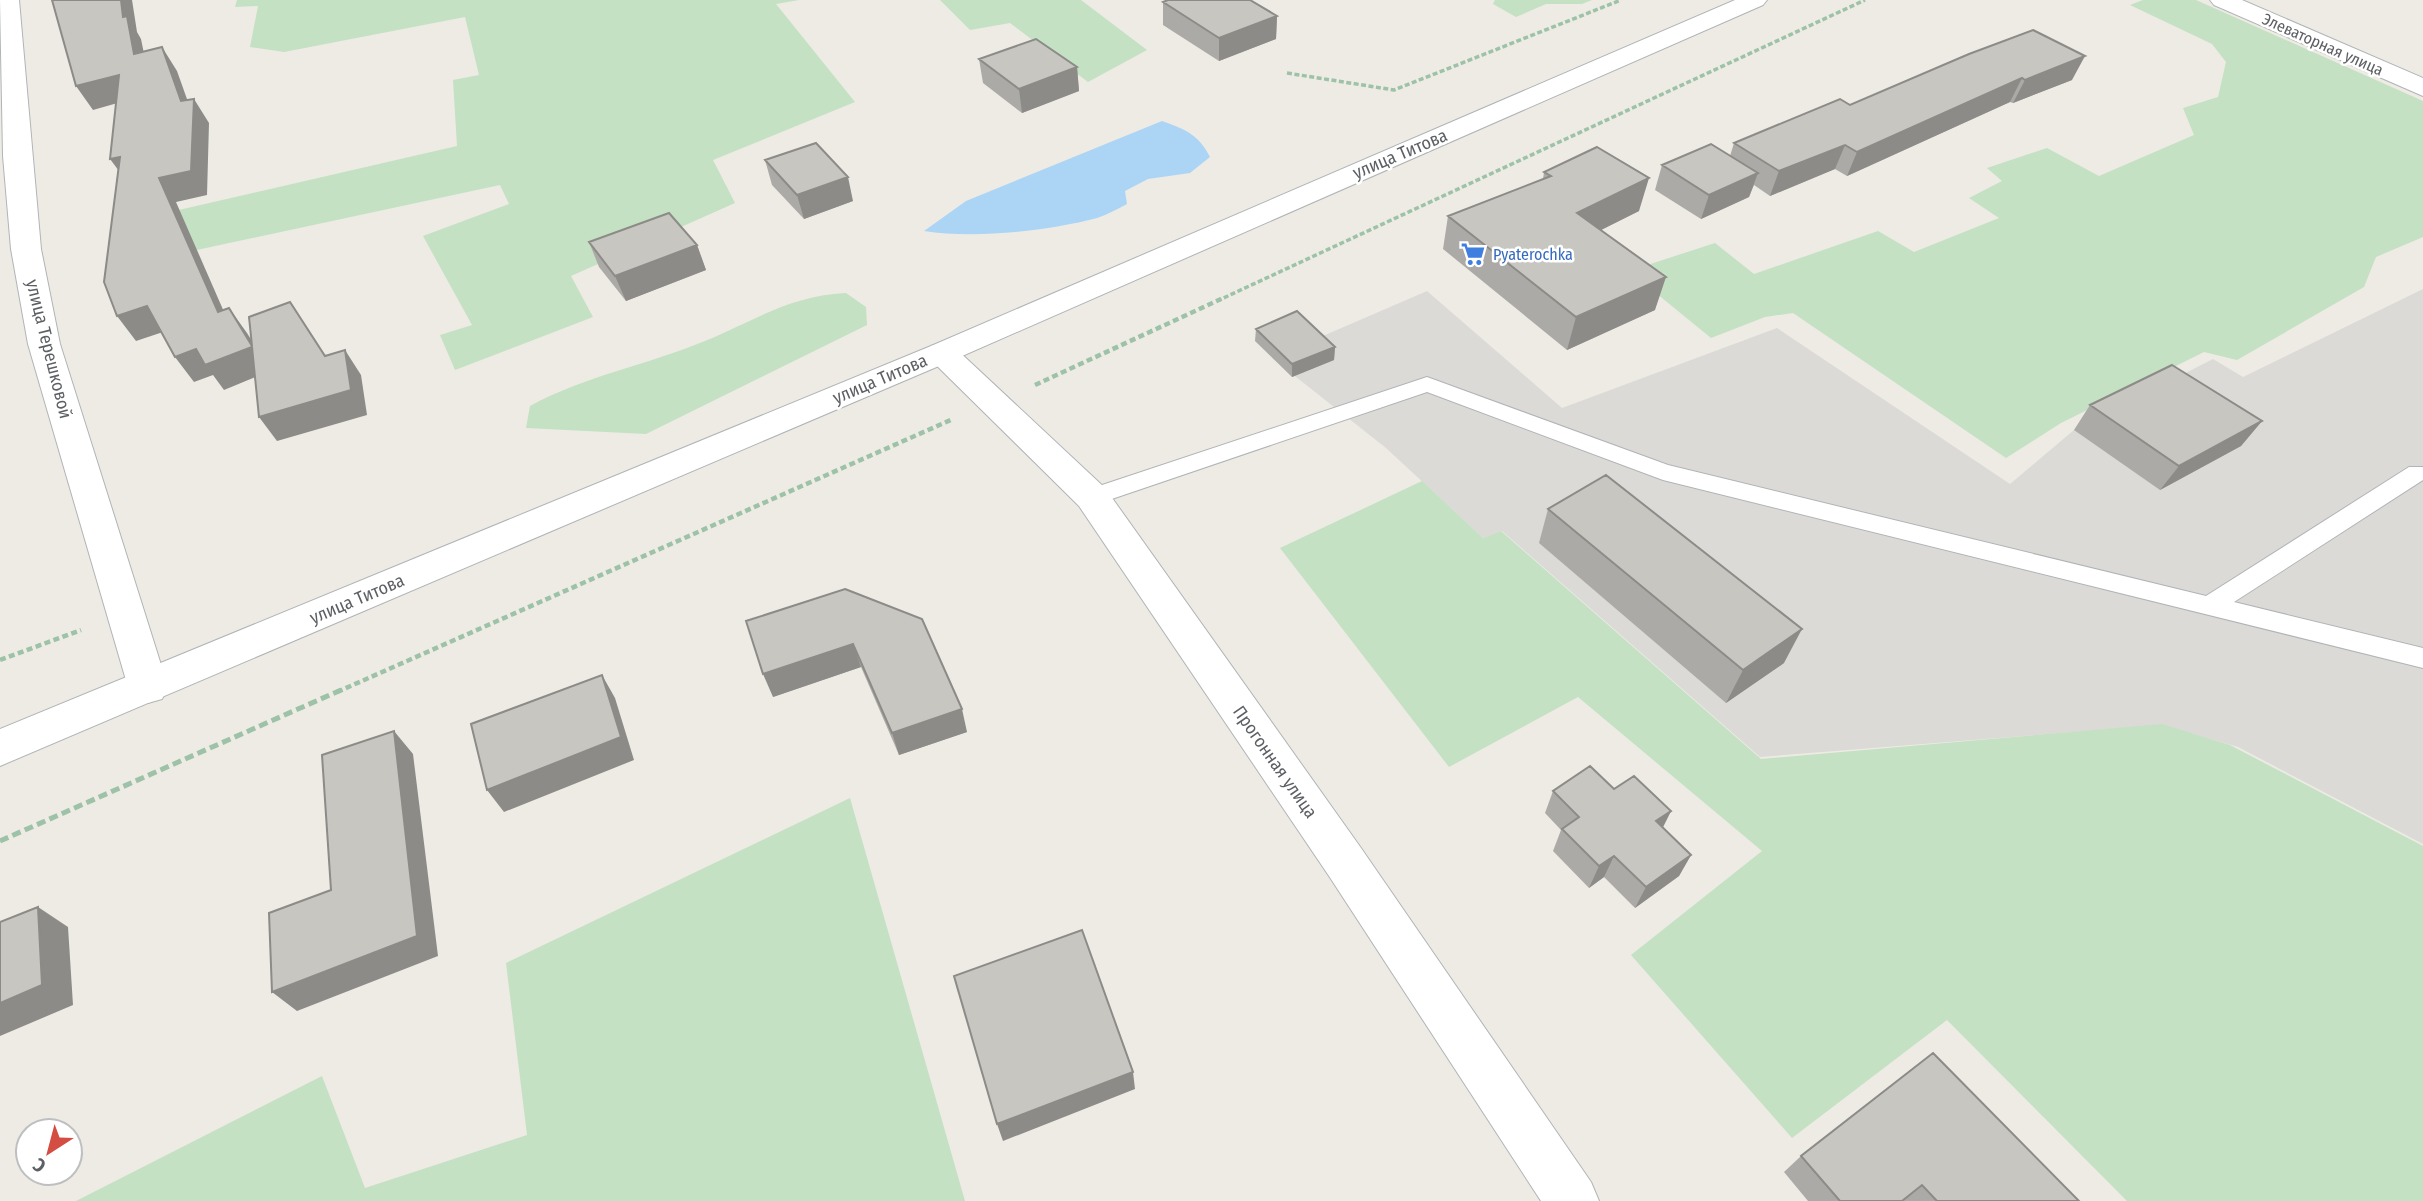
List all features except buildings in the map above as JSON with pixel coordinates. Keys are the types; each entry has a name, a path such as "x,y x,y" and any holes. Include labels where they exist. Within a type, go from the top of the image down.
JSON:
{"street":[{"name":"улица Терешковой","path":"7,0 26,249 44,344 148,687"},
{"name":"улица Титова","path":"0,748 942,353 1755,0"},
{"name":"Элеваторная улица","path":"2222,0 2423,88"},
{"name":"Прогонная улица","path":"942,353 1091,497 1345,862 1572,1201"}],"lane":[{"path":"1091,497 1427,384 1663,472 2423,659"},
{"path":"2209,606 2417,473"}],"path":[{"path":"1287,73 1394,90 1621,0"},
{"path":"0,841 933,428 996,404 1865,0"},
{"path":"0,660 124,614"}],"shaded area":[{"path":"2423,289 2423,844 2238,747 2162,725 1760,757 1502,531 1483,538 1386,448 1272,358 1427,291 1562,408 1777,328 2010,484 2074,430 2213,359 2243,377"}],"green space":[{"path":"237,0 799,0 776,4 855,102 713,160 735,203 571,276 593,317 455,370 440,335 472,325 423,236 509,204 500,185 150,260 157,215 457,146 453,80 479,75 465,17 284,52 250,47 258,6 235,7"},
{"path":"940,0 1081,0 1147,50 1088,82 1010,23 970,30"},
{"path":"1495,0 1592,0 1582,4 1546,4 1516,17 1493,4"},
{"path":"2143,0 2196,0 2423,101 2423,237 2376,257 2364,287 2237,360 2204,352 2061,423 2006,458 1793,313 1765,317 1711,338 1629,271 1715,243 1754,274 1878,231 1914,252 1999,218 1969,198 2002,181 1987,168 2047,148 2099,176 2194,135 2183,108 2218,97 2226,62 2212,44 2130,5"},
{"path":"846,293 866,307 867,325 646,434 526,428 530,406 572,387 705,341 790,304"},
{"path":"1422,481 1483,538 1501,531 1761,759 2162,724 2230,745 2423,846 2423,1201 2127,1201 1947,1020 1792,1138 1631,955 1762,851 1578,697 1449,767 1280,548"},
{"path":"850,798 965,1201 76,1201 322,1076 365,1188 527,1135 506,963"}],"water":[{"path":"1162,121 1190,134 1201,143 1210,157 1190,173 1148,179 1125,191 1127,204 1108,214 1078,223 1034,230 988,234 924,231 966,201"}],"place":[{"name":"Pyaterochka","path":"1473,254"}]}
